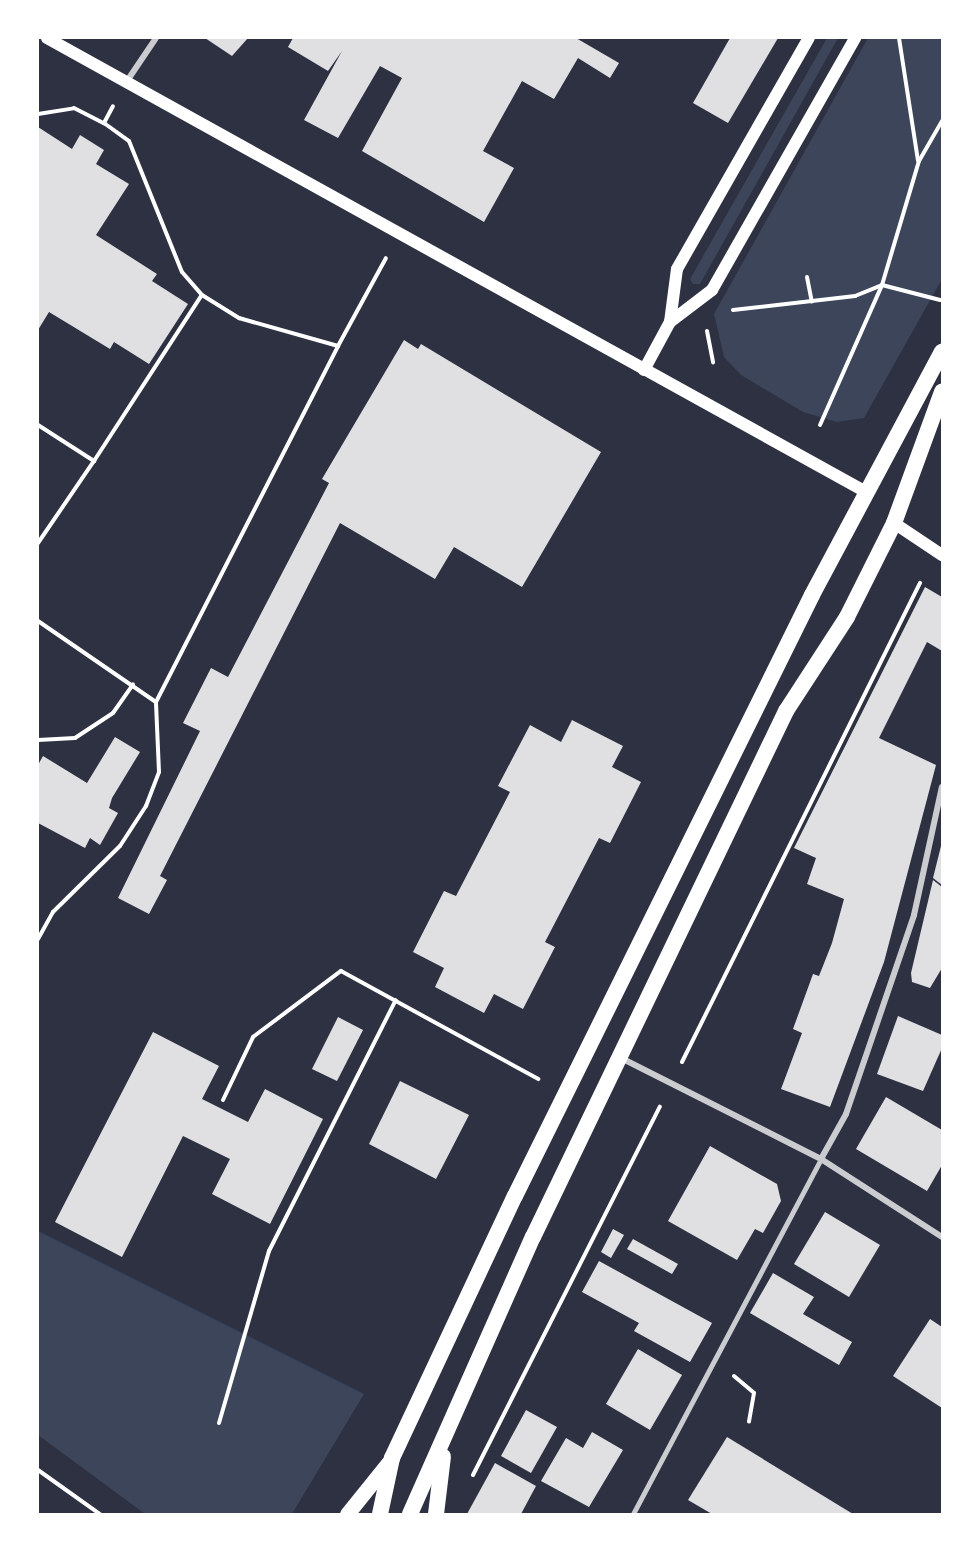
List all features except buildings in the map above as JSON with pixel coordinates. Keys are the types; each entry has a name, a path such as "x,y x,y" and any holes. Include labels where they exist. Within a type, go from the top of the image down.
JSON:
{"highway":[{"path":"380,1515 392,1458 625,969 866,492 942,352"},
{"path":"410,1515 445,1441 534,1237 786,711 848,617 894,523 942,392"},
{"path":"436,1515 445,1441"}],"main road":[{"path":"47,38 866,492"},
{"path":"644,370 670,321 677,269 809,38"},
{"path":"670,321 712,290 855,38"},
{"path":"894,523 942,555"},
{"path":"347,1515 392,1458"}],"street":[{"path":"127,81 156,38"},
{"path":"821,1159 846,1114 914,915 942,787"},
{"path":"620,1058 672,1082 821,1159 942,1237"}],"lane":[{"path":"633,1515 821,1159"}],"path":[{"path":"899,38 919,161"},
{"path":"38,114 74,108 104,123 129,141 182,272 202,295 239,318 338,346"},
{"path":"104,123 112,109"},
{"path":"820,425 882,285 919,161 942,121"},
{"path":"38,939 54,912 120,846 146,806 159,772 156,702 338,346 400,234"},
{"path":"807,277 812,302"},
{"path":"723,311 812,302 882,285 940,300"},
{"path":"38,543 202,295"},
{"path":"709,321 705,337 713,362"},
{"path":"38,425 94,461"},
{"path":"469,1484 920,583"},
{"path":"38,621 156,702"},
{"path":"38,740 75,738 113,713 132,684"},
{"path":"224,1100 253,1037 341,971 544,1082"},
{"path":"219,1423 269,1251 396,1000"},
{"path":"715,1359 754,1393 749,1422"},
{"path":"38,1470 100,1515"}],"shaded area":[{"path":"827,38 838,38 700,284 693,284 690,279"},
{"path":"868,38 942,38 942,279 864,418 837,422 803,412 741,375 724,357 714,314"},
{"path":"38,1231 364,1394 292,1514 145,1514 38,1435"}]}
